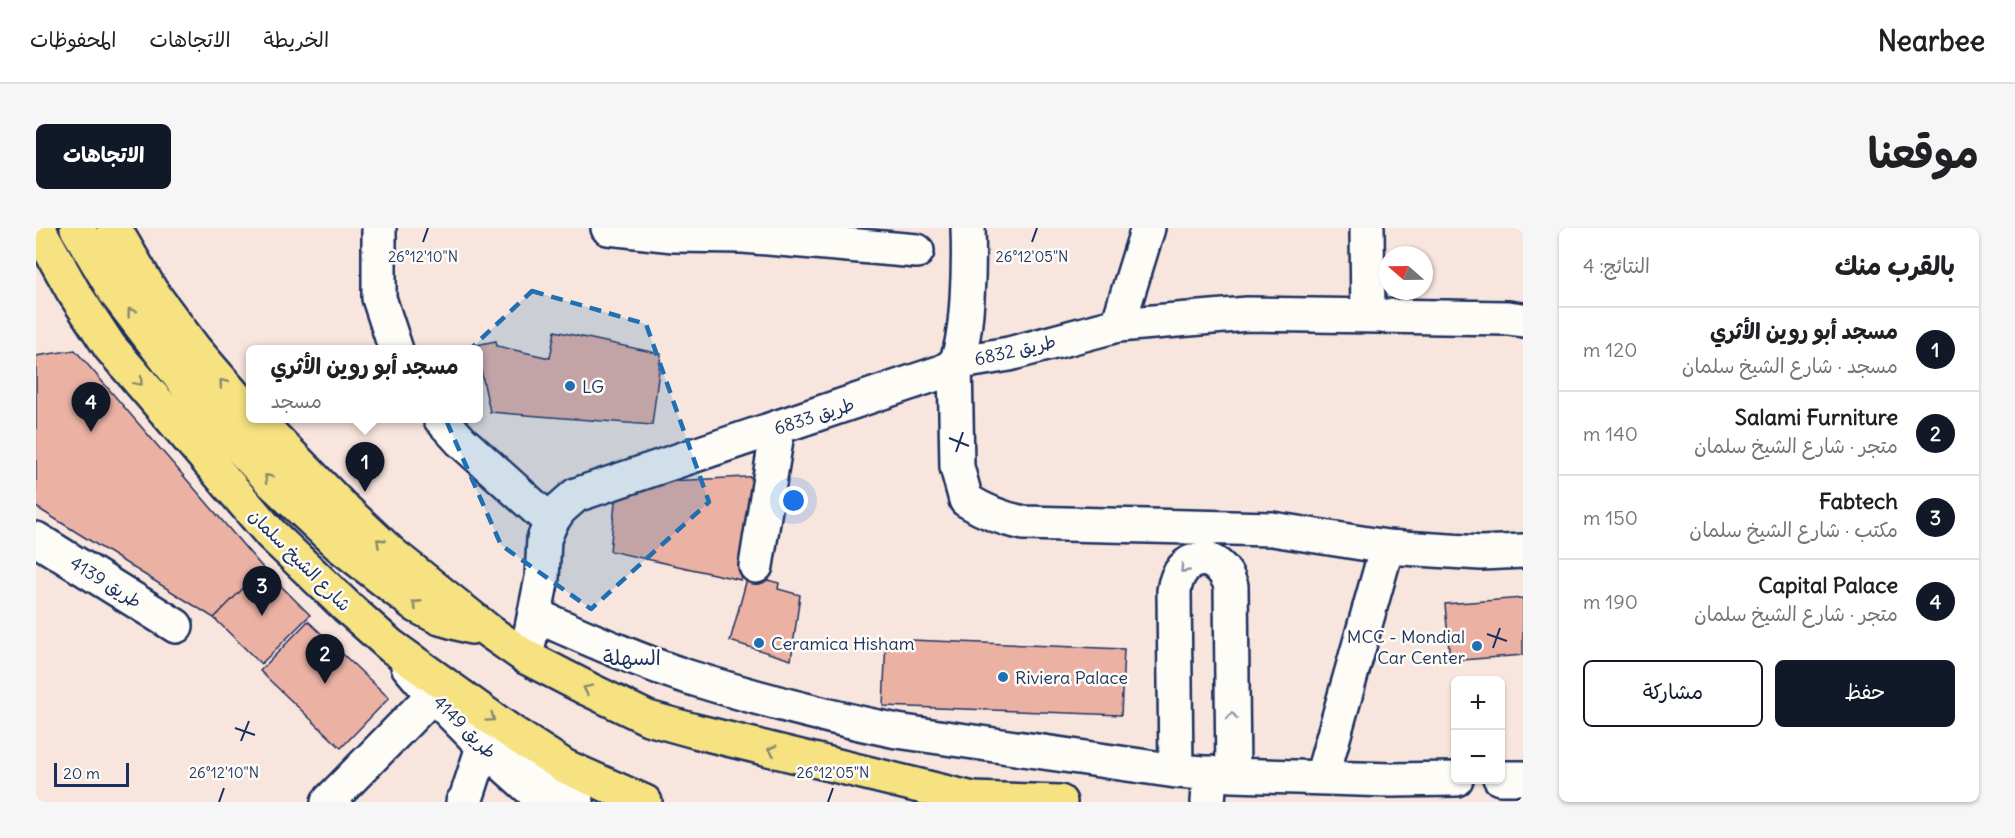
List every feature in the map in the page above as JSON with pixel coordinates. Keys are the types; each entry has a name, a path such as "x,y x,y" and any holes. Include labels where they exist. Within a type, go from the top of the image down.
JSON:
{"main road":[{"name":"شارع الشيخ سلمان","path":"38,228 73,291 110,347 271,534 391,646 511,732 564,766 645,802"},
{"path":"77,228 116,292 207,412 303,513 339,545 417,606 440,618 490,632"},
{"path":"114,228 151,291 195,350 246,409"},
{"path":"36,275 52,287 110,347"},
{"path":"260,423 340,505 392,554 490,632 526,657 648,718 978,800 1060,802"}],"street":[{"path":"379,228 379,298 394,345"},
{"path":"608,228 674,235 743,232 917,250"},
{"path":"955,363 962,343 968,228"},
{"path":"1118,325 1148,228"},
{"path":"1367,228 1368,316"},
{"name":"طريق 6832","path":"1523,320 1248,314 1118,325 1009,354 955,363 957,467 966,500 983,511 1006,520 1024,523 1272,529 1387,547 1481,554 1523,551"},
{"name":"طريق 6833","path":"550,522 560,509 576,495 928,378 955,363"},
{"path":"445,423 461,441 550,522 544,539 542,578 526,657"},
{"path":"756,566 778,427"},
{"name":"طريق 4139","path":"36,539 176,626"},
{"path":"1322,777 1387,547"},
{"path":"1176,771 1174,591 1176,578 1183,567 1193,561 1206,560 1218,564 1223,569 1231,586 1217,783"},
{"path":"535,615 624,653 687,676 851,722 1176,771 1217,783 1322,777 1391,780 1451,779"},
{"name":"طريق 4149","path":"391,646 433,695 545,802"},
{"path":"328,802 433,695"},
{"path":"463,802 466,799 477,739 577,802"},
{"path":"1505,778 1523,778"}],"highlighted area":[{"path":"532,291 646,324 709,502 591,609 501,545 431,386"}],"building":[{"name":"LG","path":"555,331 661,354 652,425 490,412 483,380 483,345 476,345 496,341 497,346 550,358"},
{"path":"75,350 263,568 214,618 36,507 36,356"},
{"path":"763,476 741,580 610,551 617,484"},
{"path":"263,568 310,615 261,664 214,618"},
{"path":"748,575 779,583 778,589 800,595 791,660 730,641"},
{"path":"1523,598 1523,655 1450,661 1445,604"},
{"path":"308,621 389,698 341,748 260,671"},
{"name":"Riviera Palace","path":"886,639 1124,649 1121,715 883,706"}],"place":[{"name":"LG","path":"570,386"},
{"name":"Capital Palace","path":"91,432"},
{"name":"مسجد أبو روين الأثري","path":"365,492"},
{"name":"Fabtech","path":"262,616"},
{"name":"Ceramica Hisham","path":"759,643"},
{"name":"MCC - Mondial Car Center","path":"1477,646"},
{"name":"Riviera Palace","path":"1003,677"},
{"name":"Salami Furniture","path":"325,684"}],"district":[{"name":"السهلة","path":"632,657"}]}
